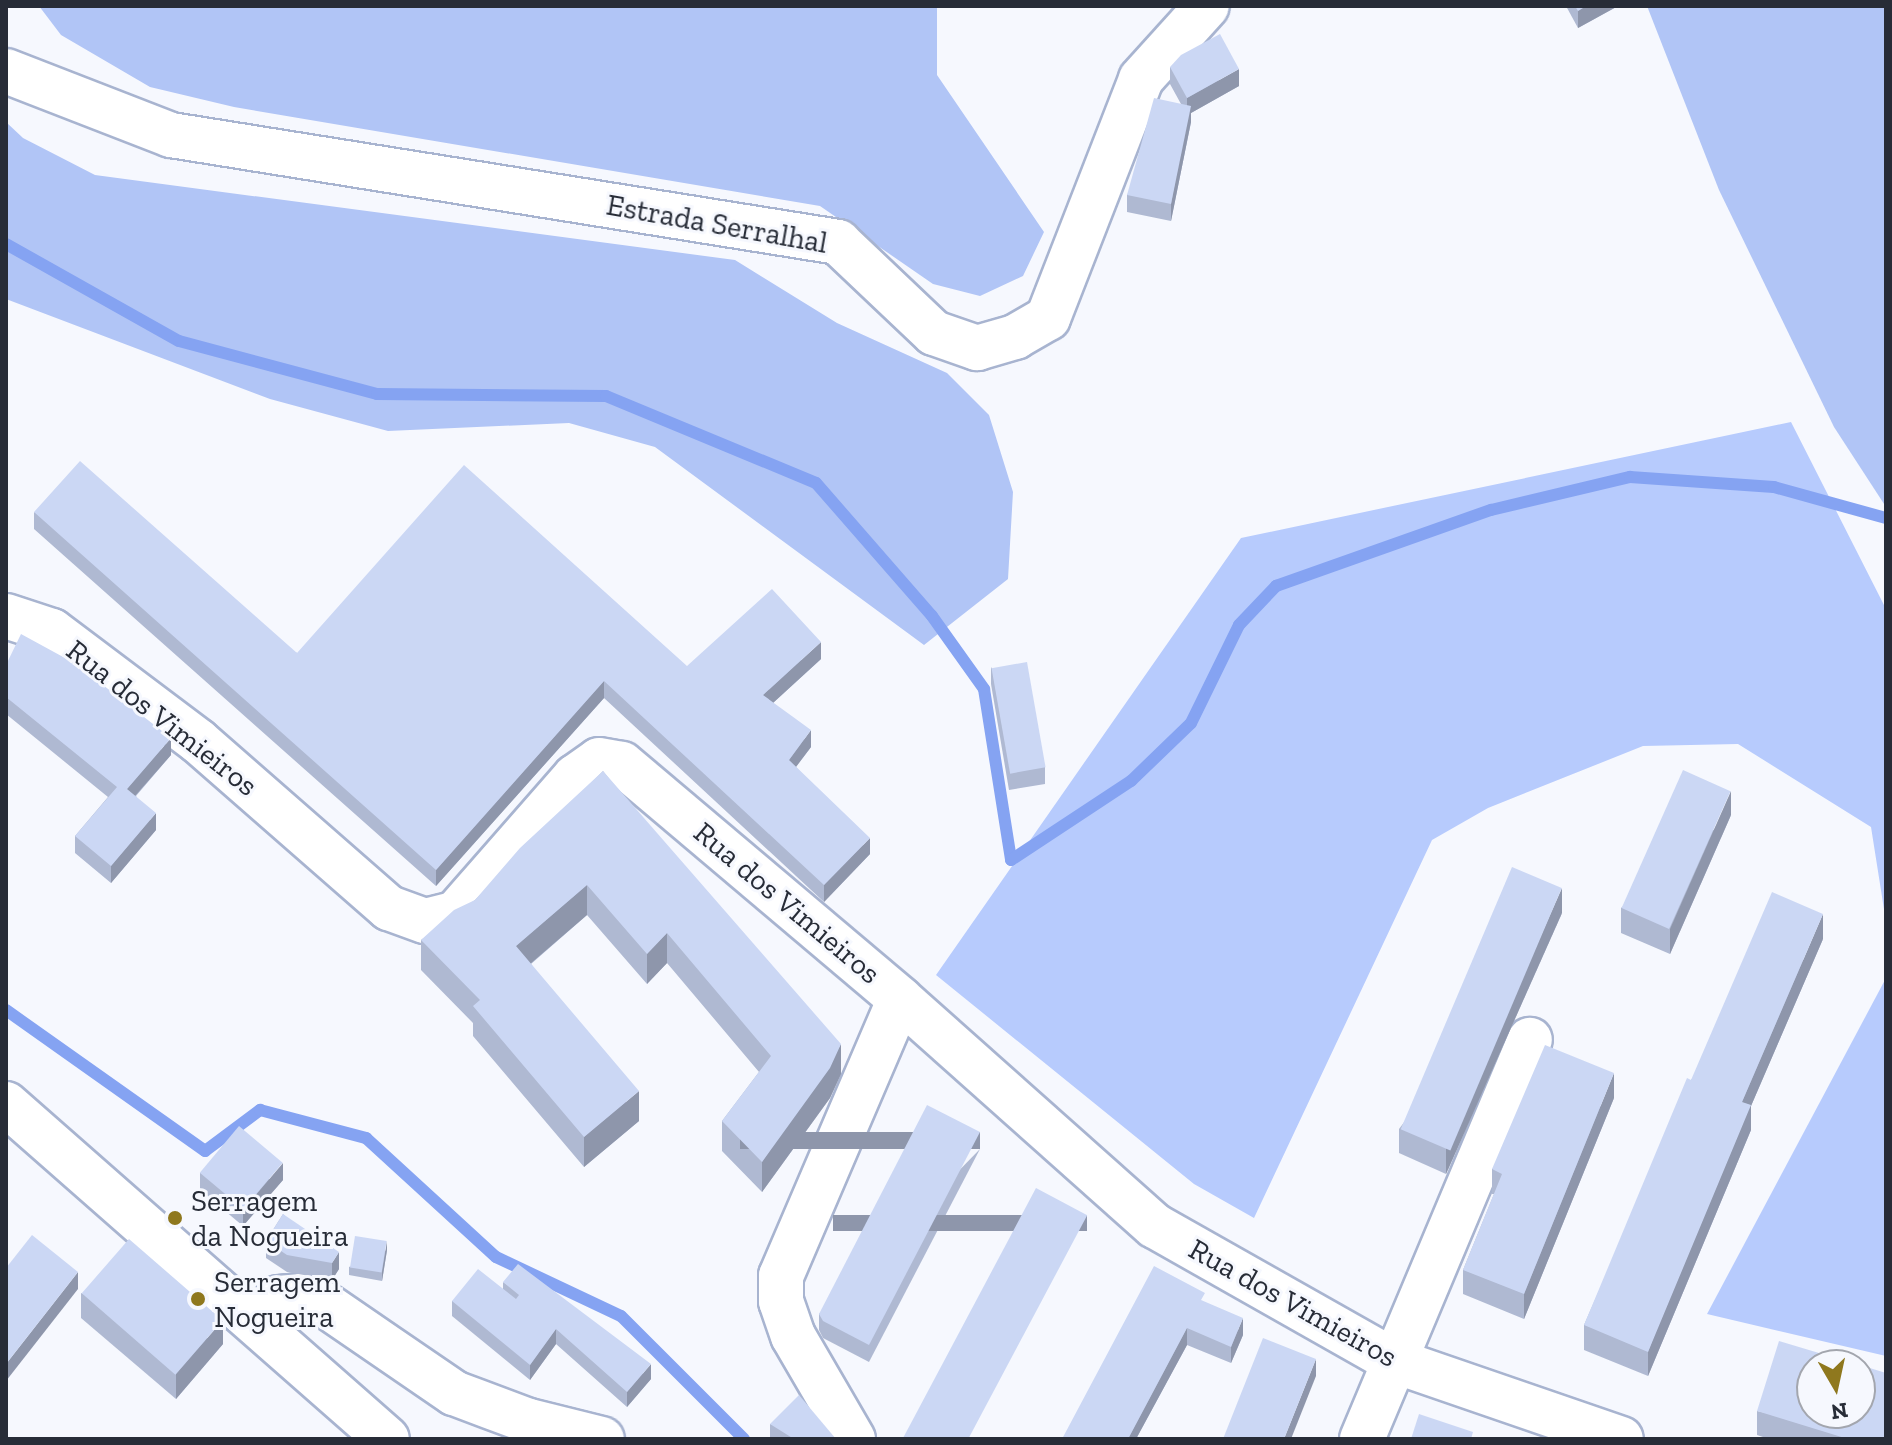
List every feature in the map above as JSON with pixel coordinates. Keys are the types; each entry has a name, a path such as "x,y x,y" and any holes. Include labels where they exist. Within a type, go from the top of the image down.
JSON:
{"street":[{"name":"Estrada Serralhal","path":"6,71 171,135 838,242 934,333 977,348 1015,337 1048,318 1141,79 1207,6"},
{"name":"Rua dos Vimieiros","path":"6,616 52,631 198,741 389,908 425,921 456,913 575,777 599,760 622,764 900,999 1155,1226 1392,1360 1621,1439"},
{"path":"853,1439 793,1336 781,1301 781,1276 900,999"},
{"path":"1362,1439 1392,1360 1530,1040"},
{"path":"6,1104 258,1321 387,1439"},
{"path":"258,1321 279,1298 302,1296 324,1304 454,1393 529,1421 602,1439"}],"shaded area":[{"path":"39,6 937,6 937,75 1044,232 1023,276 980,296 933,284 820,206 234,107 150,87 61,35"},
{"path":"1647,6 1886,6 1886,507 1834,427 1719,190"},
{"path":"6,122 23,138 95,175 735,260 837,323 947,373 989,415 1013,492 1008,579 924,645 655,447 569,423 388,431 270,399 6,299"},
{"path":"1791,422 1886,609 1886,922 1871,827 1738,744 1643,746 1488,808 1432,840 1254,1218 1194,1184 936,975 1241,538"},
{"path":"1886,978 1886,1356 1876,1354 1876,1349 1856,1349 1707,1314"}],"building":[{"path":"1220,34 1239,69 1187,98 1170,67 1181,55"},
{"path":"1154,98 1191,106 1171,204 1127,195"},
{"path":"80,461 297,653 464,465 687,666 772,589 821,642 763,695 811,730 789,760 870,838 824,885 604,681 436,870 34,512"},
{"path":"21,634 76,664 171,738 127,789 156,813 111,866 75,836 117,787 6,697 6,665"},
{"path":"1027,662 1046,767 1010,774 992,668"},
{"path":"1683,770 1731,791 1669,929 1622,908"},
{"path":"603,771 841,1044 830,1068 762,1162 722,1121 771,1056 667,933 647,954 587,885 516,946 639,1091 584,1137 473,1006 480,1000 421,940 454,910 475,900 520,848"},
{"path":"1512,867 1562,888 1450,1150 1401,1129"},
{"path":"1772,892 1823,914 1742,1102 1751,1105 1648,1352 1584,1325 1687,1078 1691,1080"},
{"path":"1545,1045 1614,1073 1524,1294 1463,1270 1502,1174 1492,1169"},
{"path":"927,1105 980,1132 869,1345 823,1321 819,1314"},
{"path":"239,1126 283,1163 243,1209 200,1173"},
{"path":"1036,1188 1087,1215 968,1439 903,1439"},
{"path":"283,1214 339,1252 332,1263 287,1255 266,1241"},
{"path":"32,1235 78,1272 6,1364 6,1268"},
{"path":"355,1236 387,1241 382,1273 350,1268"},
{"path":"129,1239 223,1320 175,1375 82,1293"},
{"path":"518,1264 651,1364 627,1392 556,1329 530,1365 452,1301 478,1269 516,1299 519,1295 503,1282"},
{"path":"1154,1266 1205,1293 1201,1300 1243,1318 1231,1347 1187,1328 1128,1439 1062,1439"},
{"path":"1263,1338 1316,1359 1284,1439 1223,1439"},
{"path":"1779,1341 1806,1349 1796,1349 1796,1423 1757,1411"},
{"path":"1876,1370 1886,1373 1886,1439 1848,1439 1816,1429 1876,1429"},
{"path":"799,1395 836,1439 794,1439 770,1424"},
{"path":"1419,1414 1473,1432 1471,1439 1411,1439"}],"waterway":[{"path":"6,244 179,341 377,394 606,396 816,483 932,616 984,689 1011,860 1131,781 1191,723 1239,625 1276,586 1491,510 1630,477 1774,487 1886,518"},
{"path":"6,1010 205,1151 260,1110 366,1138 496,1257 621,1316 744,1439"}],"place":[{"name":"Serragem da Nogueira","path":"175,1218"},
{"name":"Serragem Nogueira","path":"198,1299"}]}
